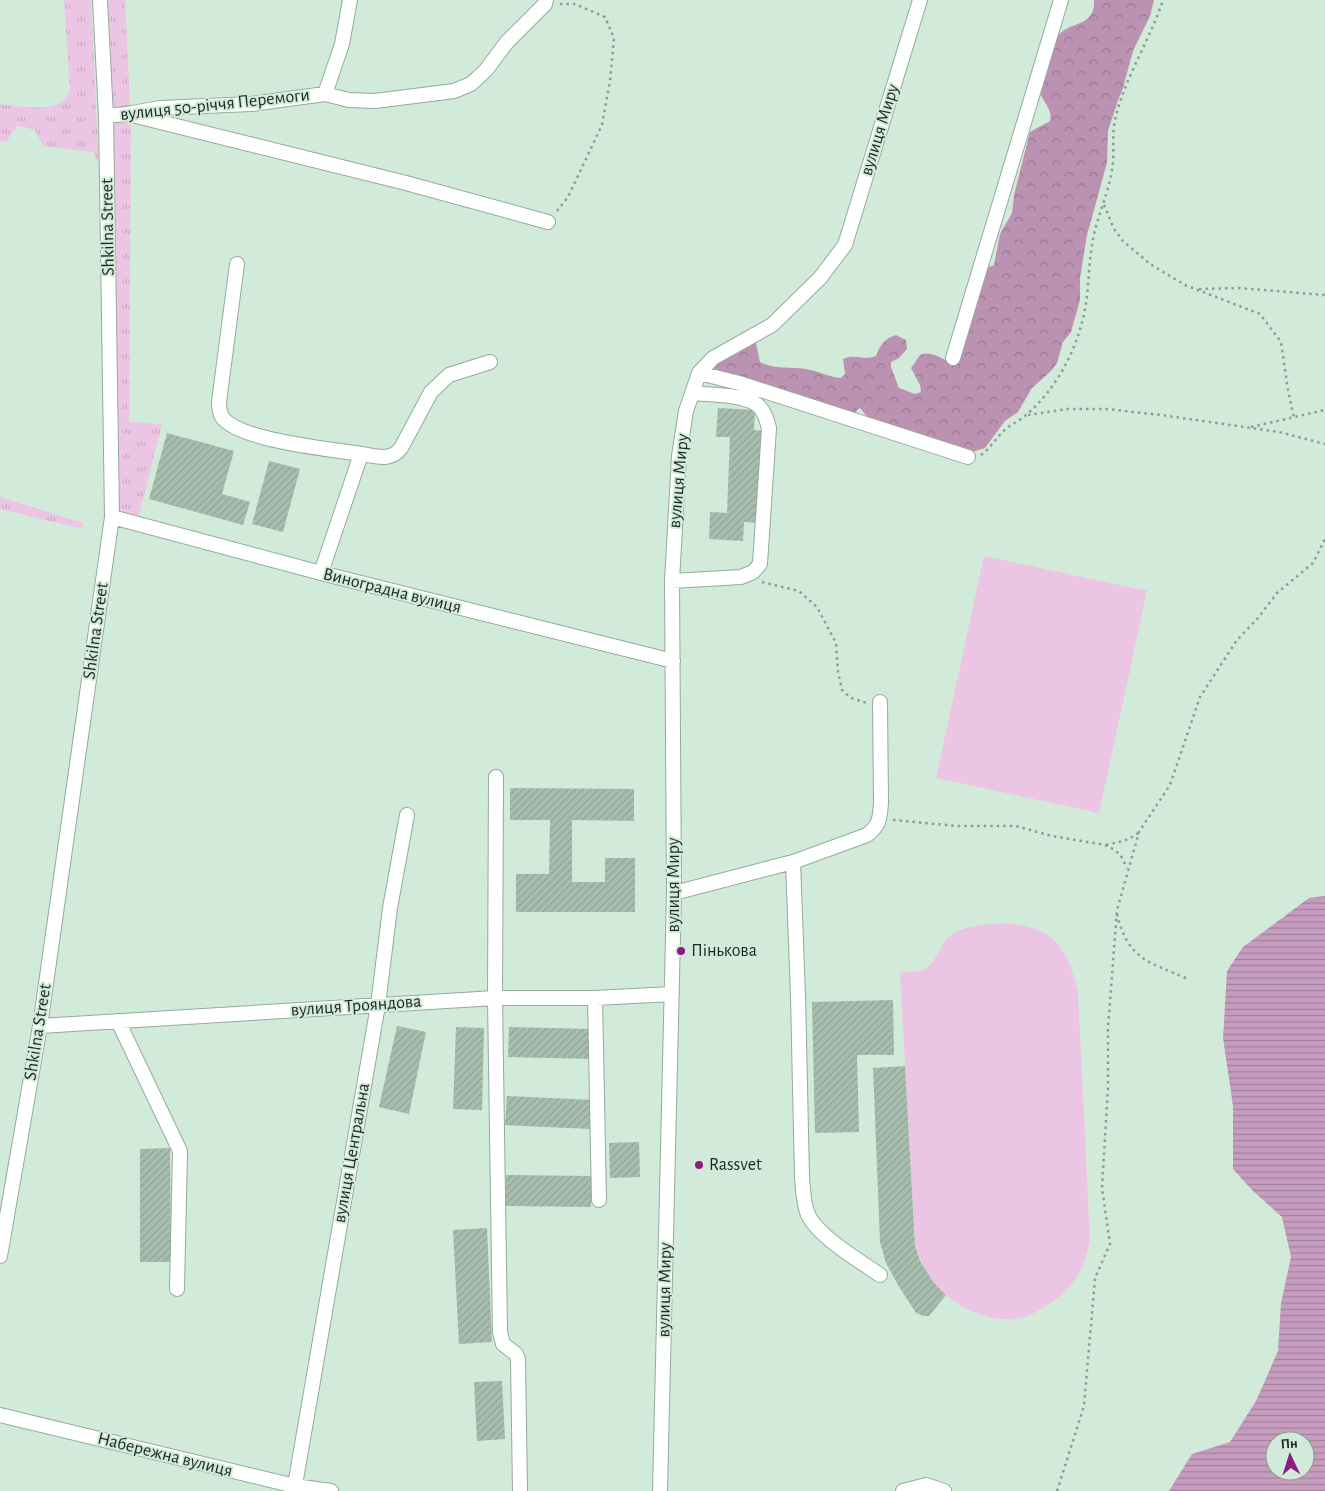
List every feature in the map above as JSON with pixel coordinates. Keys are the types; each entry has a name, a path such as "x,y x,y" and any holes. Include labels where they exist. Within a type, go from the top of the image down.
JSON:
{"street":[{"name":"Shkilna Street","path":"0,1256 40,1026 112,517 106,116 100,0"},
{"path":"350,0 342,44 325,94 349,100 375,101 454,91 471,84 486,70 507,42 546,2"},
{"name":"вулиця Миру","path":"660,1491 674,893 672,582 679,456 686,411 699,372 713,358 772,325 820,278 846,245 920,0"},
{"path":"953,358 1061,0"},
{"name":"вулиця 50-річчя Перемоги","path":"106,116 160,108 250,104 325,94"},
{"path":"128,114 548,222"},
{"path":"237,264 219,402 221,416 240,430 274,440 384,457 395,455 409,435 431,392 449,375 490,362"},
{"path":"699,372 968,457"},
{"path":"672,582 741,577 752,572 760,564 769,428 765,414 756,404 738,398 692,393"},
{"path":"321,573 361,454"},
{"name":"Виноградна вулиця","path":"112,517 321,573 673,662"},
{"path":"674,893 793,862 867,835 876,828 880,818 880,708"},
{"path":"496,777 495,998 500,1332 503,1344 516,1354 518,1359 520,1491"},
{"name":"вулиця Центральна","path":"294,1489 378,1005 390,908 408,815"},
{"path":"793,862 804,1201 807,1213 813,1224 880,1275"},
{"name":"вулиця Трояндова","path":"40,1026 495,998 595,998 672,994"},
{"path":"595,998 598,1200"},
{"path":"118,1022 180,1151 177,1289"},
{"name":"Набережна вулиця","path":"0,1415 294,1489 331,1491"},
{"path":"903,1491 926,1485 944,1491"}],"path":[{"path":"968,457 982,454 1003,431 1026,415 1046,395 1065,366 1079,333 1086,305 1093,236 1113,162 1112,135 1115,118 1163,0"},
{"path":"546,2 575,4 605,17 614,38 610,81 602,126 568,197 548,222"},
{"path":"1103,204 1114,229 1136,253 1185,285 1260,314 1281,342 1294,418"},
{"path":"1197,289 1239,288 1325,295"},
{"path":"1026,415 1067,409 1106,409 1279,432 1325,444"},
{"path":"1247,428 1325,410"},
{"path":"1057,1491 1084,1406 1095,1278 1110,1244 1102,1188 1108,1087 1108,1028 1117,910 1127,869 1139,832 1170,785 1200,697 1205,688 1237,640 1258,618 1277,593 1313,563 1325,539"},
{"path":"741,577 798,592 817,607 836,644 838,672 842,690 851,698 880,708"},
{"path":"880,818 957,826 1016,826 1052,836 1105,845 1115,850 1121,856 1127,869"},
{"path":"1105,845 1132,838 1139,832"},
{"path":"1117,910 1124,935 1138,956 1188,979"}],"green space":[{"path":"64,0 91,0 99,164 93,152 43,146 35,130 17,126 6,142 0,141 0,104 33,107 50,106 63,101 70,91"},
{"path":"108,0 125,0 131,123 129,422 162,424 138,519 121,510 119,504 114,124 117,114 113,105"},
{"path":"1094,0 1154,0 1150,16 1133,51 1108,131 1107,163 1087,235 1080,278 1080,300 1071,332 1063,342 1057,363 1032,388 1018,412 1005,421 985,448 969,453 871,421 860,408 855,415 716,372 713,366 715,361 740,352 747,343 752,341 756,343 760,362 778,367 806,369 841,378 845,374 843,359 847,357 868,358 876,356 883,343 888,338 896,335 906,340 907,349 899,358 891,362 899,388 915,394 921,392 920,385 911,368 920,355 930,354 958,364 987,268 994,265 1000,234 1012,213 1014,195 1030,132 1050,121 1049,110 1040,93 1052,49 1062,31 1086,20 1091,15"},
{"path":"0,497 83,523 83,529 0,509"},
{"path":"984,556 1147,591 1099,813 936,778"},
{"path":"1003,923 1034,928 1055,941 1069,962 1074,976 1078,992 1090,1240 1078,1275 1061,1296 1036,1312 1014,1319 989,1317 976,1313 953,1300 934,1283 921,1261 915,1246 900,972 920,971 930,966 942,945 956,932 975,926"}],"shaded area":[{"path":"1325,896 1325,1491 1169,1491 1192,1454 1230,1442 1256,1401 1278,1351 1281,1303 1291,1257 1282,1217 1252,1190 1233,1169 1233,1106 1223,1038 1227,971 1243,947 1309,898"}],"building":[{"path":"718,408 755,410 754,430 767,431 762,523 744,522 743,541 709,539 710,512 727,513 730,437 716,437"},
{"path":"167,433 234,451 222,494 250,502 243,525 149,499"},
{"path":"269,461 300,469 283,532 252,524"},
{"path":"510,788 634,789 634,821 572,820 572,882 605,882 605,858 635,858 635,912 516,912 516,874 549,874 550,820 510,820"},
{"path":"893,1000 894,1055 857,1055 859,1132 815,1133 812,1002"},
{"path":"397,1026 426,1032 409,1114 379,1107"},
{"path":"456,1027 484,1028 482,1110 453,1109"},
{"path":"509,1027 593,1029 593,1059 508,1057"},
{"path":"905,1066 915,1246 921,1263 934,1283 946,1295 929,1316 916,1313 886,1263 880,1242 873,1068"},
{"path":"507,1096 593,1100 591,1129 505,1125"},
{"path":"639,1142 640,1177 610,1178 609,1143"},
{"path":"170,1148 171,1262 140,1262 140,1149"},
{"path":"506,1175 591,1176 591,1207 505,1206"},
{"path":"487,1228 492,1342 459,1344 453,1230"},
{"path":"502,1381 505,1439 477,1441 474,1382"}],"place":[{"name":"Пінькова","path":"681,951"},
{"name":"Rassvet","path":"699,1165"}]}
